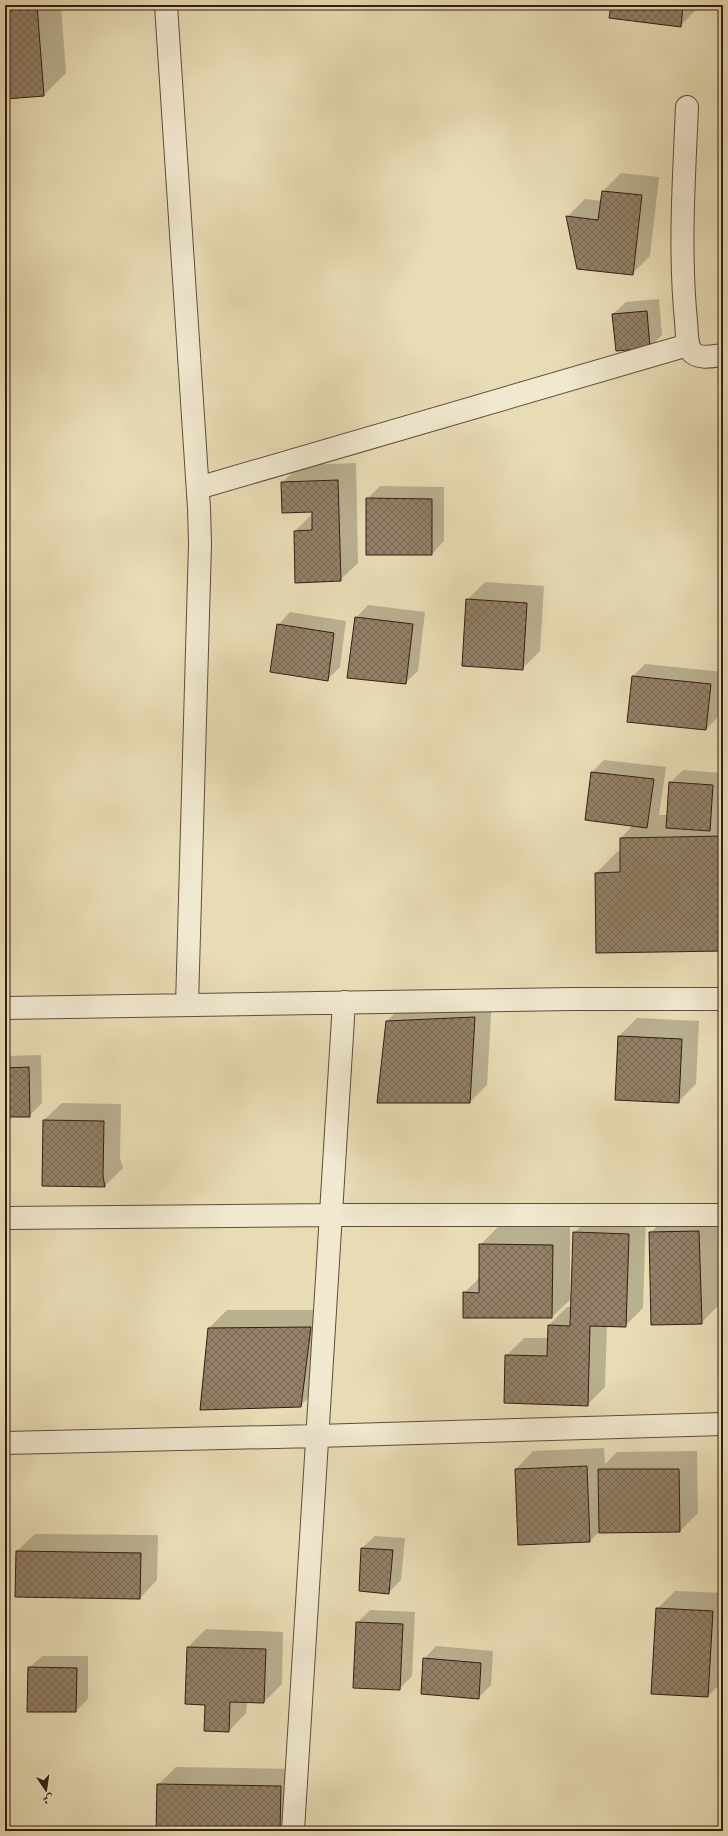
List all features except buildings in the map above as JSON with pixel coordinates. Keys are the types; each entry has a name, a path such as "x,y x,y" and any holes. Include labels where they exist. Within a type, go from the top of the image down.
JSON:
{"street":[{"path":"166,5 198,488 200,544 187,1005"},
{"path":"686,107 682,246 684,309 688,345 692,352 698,356 708,357 723,355"},
{"path":"198,488 688,345"},
{"path":"5,1008 344,1002 723,999"},
{"path":"294,1831 344,1002"},
{"path":"5,1218 331,1215 723,1215"},
{"path":"5,1442 317,1436 723,1424"}]}
